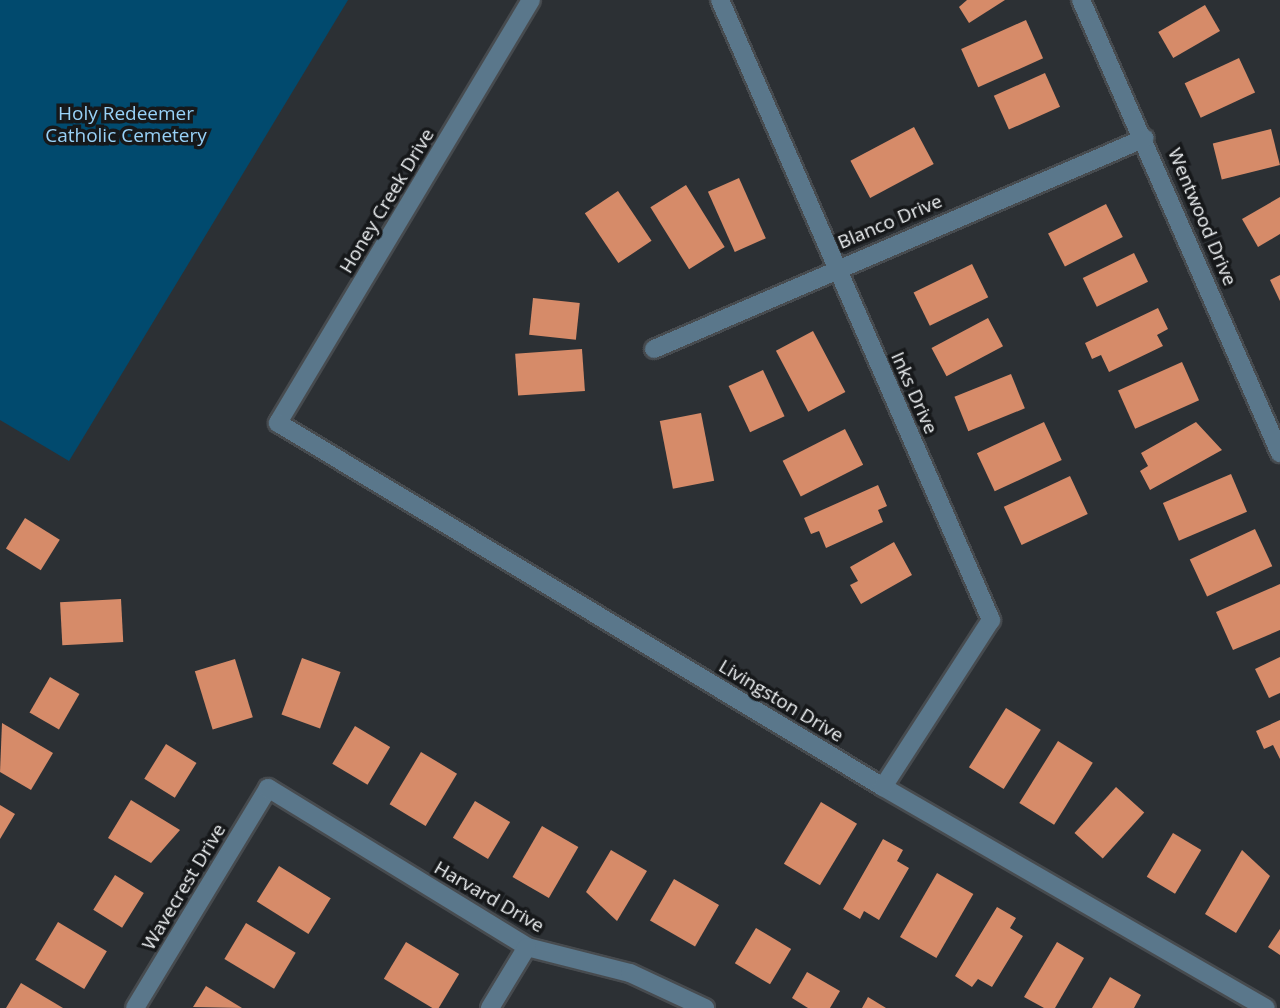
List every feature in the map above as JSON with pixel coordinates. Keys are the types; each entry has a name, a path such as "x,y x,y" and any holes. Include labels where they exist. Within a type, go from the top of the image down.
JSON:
{"street":[{"name":"Honey Creek Drive","path":"278,423 531,0"},
{"name":"Inks Drive","path":"720,0 991,620 883,788"},
{"name":"Wentwood Drive","path":"1081,0 1145,138 1280,453"},
{"name":"Blanco Drive","path":"654,349 835,268 1145,138"},
{"name":"Livingston Drive","path":"278,423 883,788 1266,1008"},
{"name":"Harvard Drive","path":"268,788 527,947 630,974 705,1008"},
{"name":"Wavecrest Drive","path":"135,1008 268,788"},
{"path":"491,1008 527,947"}],"green space":[{"name":"Holy Redeemer Catholic Cemetery","path":"0,0 348,0 69,461 0,420"}],"building":[{"path":"967,0 1005,0 969,23 959,7"},
{"path":"1205,5 1220,31 1173,58 1158,32"},
{"path":"1026,20 1043,58 978,87 961,49"},
{"path":"1239,58 1255,92 1201,118 1185,83"},
{"path":"1045,73 1060,107 1009,130 994,96"},
{"path":"914,127 934,164 870,198 850,161"},
{"path":"1271,129 1280,165 1222,179 1213,144"},
{"path":"739,178 766,238 735,252 708,192"},
{"path":"686,185 725,247 689,269 650,207"},
{"path":"618,191 652,241 618,263 585,213"},
{"path":"1280,197 1280,234 1258,247 1242,219"},
{"path":"1106,204 1123,237 1065,266 1048,234"},
{"path":"1134,253 1148,282 1097,307 1083,278"},
{"path":"972,264 988,297 930,326 914,292"},
{"path":"1280,275 1280,301 1270,280"},
{"path":"533,298 580,303 576,340 529,335"},
{"path":"1158,308 1168,329 1157,335 1163,346 1109,372 1101,355 1092,359 1085,343"},
{"path":"988,318 1003,346 947,376 931,348"},
{"path":"813,331 845,392 808,412 776,351"},
{"path":"582,349 585,391 518,396 515,354"},
{"path":"1182,362 1199,400 1135,429 1118,390"},
{"path":"763,370 785,416 750,432 729,386"},
{"path":"1011,374 1025,408 968,431 954,397"},
{"path":"701,413 714,481 673,489 660,421"},
{"path":"1044,422 1062,460 995,491 977,453"},
{"path":"1196,422 1222,450 1150,490 1140,471 1148,466 1141,453"},
{"path":"845,429 863,465 801,496 783,461"},
{"path":"1231,474 1247,512 1179,541 1163,503"},
{"path":"1070,476 1088,514 1022,545 1004,507"},
{"path":"878,485 887,506 878,510 883,522 826,548 819,531 811,534 804,518"},
{"path":"25,518 60,540 41,570 6,549"},
{"path":"1255,529 1272,566 1207,597 1190,559"},
{"path":"894,542 912,575 861,604 850,585 858,581 850,567"},
{"path":"1280,584 1280,630 1233,650 1216,612"},
{"path":"121,599 123,642 62,645 60,602"},
{"path":"1280,657 1280,693 1269,698 1255,669"},
{"path":"302,658 341,672 320,728 281,714"},
{"path":"235,659 253,717 213,730 195,671"},
{"path":"50,677 79,694 59,730 30,713"},
{"path":"1006,708 1041,730 1004,789 969,767"},
{"path":"1280,720 1280,759 1273,745 1264,749 1256,731"},
{"path":"2,723 53,753 31,790 0,772"},
{"path":"355,726 390,747 367,785 332,764"},
{"path":"1058,741 1093,763 1054,825 1019,803"},
{"path":"166,744 197,763 175,798 144,779"},
{"path":"421,752 457,774 426,826 390,804"},
{"path":"1116,787 1144,812 1103,859 1075,833"},
{"path":"131,800 180,830 151,863 108,838"},
{"path":"475,801 510,822 488,859 453,838"},
{"path":"821,802 857,824 820,885 784,864"},
{"path":"0,805 15,814 0,839"},
{"path":"542,826 578,847 549,898 512,877"},
{"path":"1173,833 1201,850 1175,894 1147,877"},
{"path":"883,839 903,850 897,861 909,868 879,920 864,911 860,919 843,909"},
{"path":"611,850 647,871 617,921 586,892"},
{"path":"1242,850 1270,876 1236,933 1205,914"},
{"path":"279,866 331,898 308,934 257,902"},
{"path":"937,873 973,894 936,958 900,937"},
{"path":"115,875 144,893 122,928 93,910"},
{"path":"674,879 719,905 695,947 650,921"},
{"path":"997,907 1016,918 1010,928 1023,936 992,987 978,979 972,987 955,976"},
{"path":"58,922 107,951 84,989 35,960"},
{"path":"246,923 296,953 274,989 224,959"},
{"path":"756,928 791,949 770,984 735,963"},
{"path":"1280,929 1280,955 1268,947"},
{"path":"406,942 459,974 439,1008 432,1008 384,979"},
{"path":"1057,942 1084,958 1055,1008 1044,1008 1024,997"},
{"path":"807,972 840,991 830,1008 808,1008 792,998"},
{"path":"1110,977 1141,995 1134,1008 1092,1008"},
{"path":"21,983 63,1008 6,1008"},
{"path":"206,986 242,1008 193,1007"},
{"path":"868,997 886,1008 862,1008"}]}
